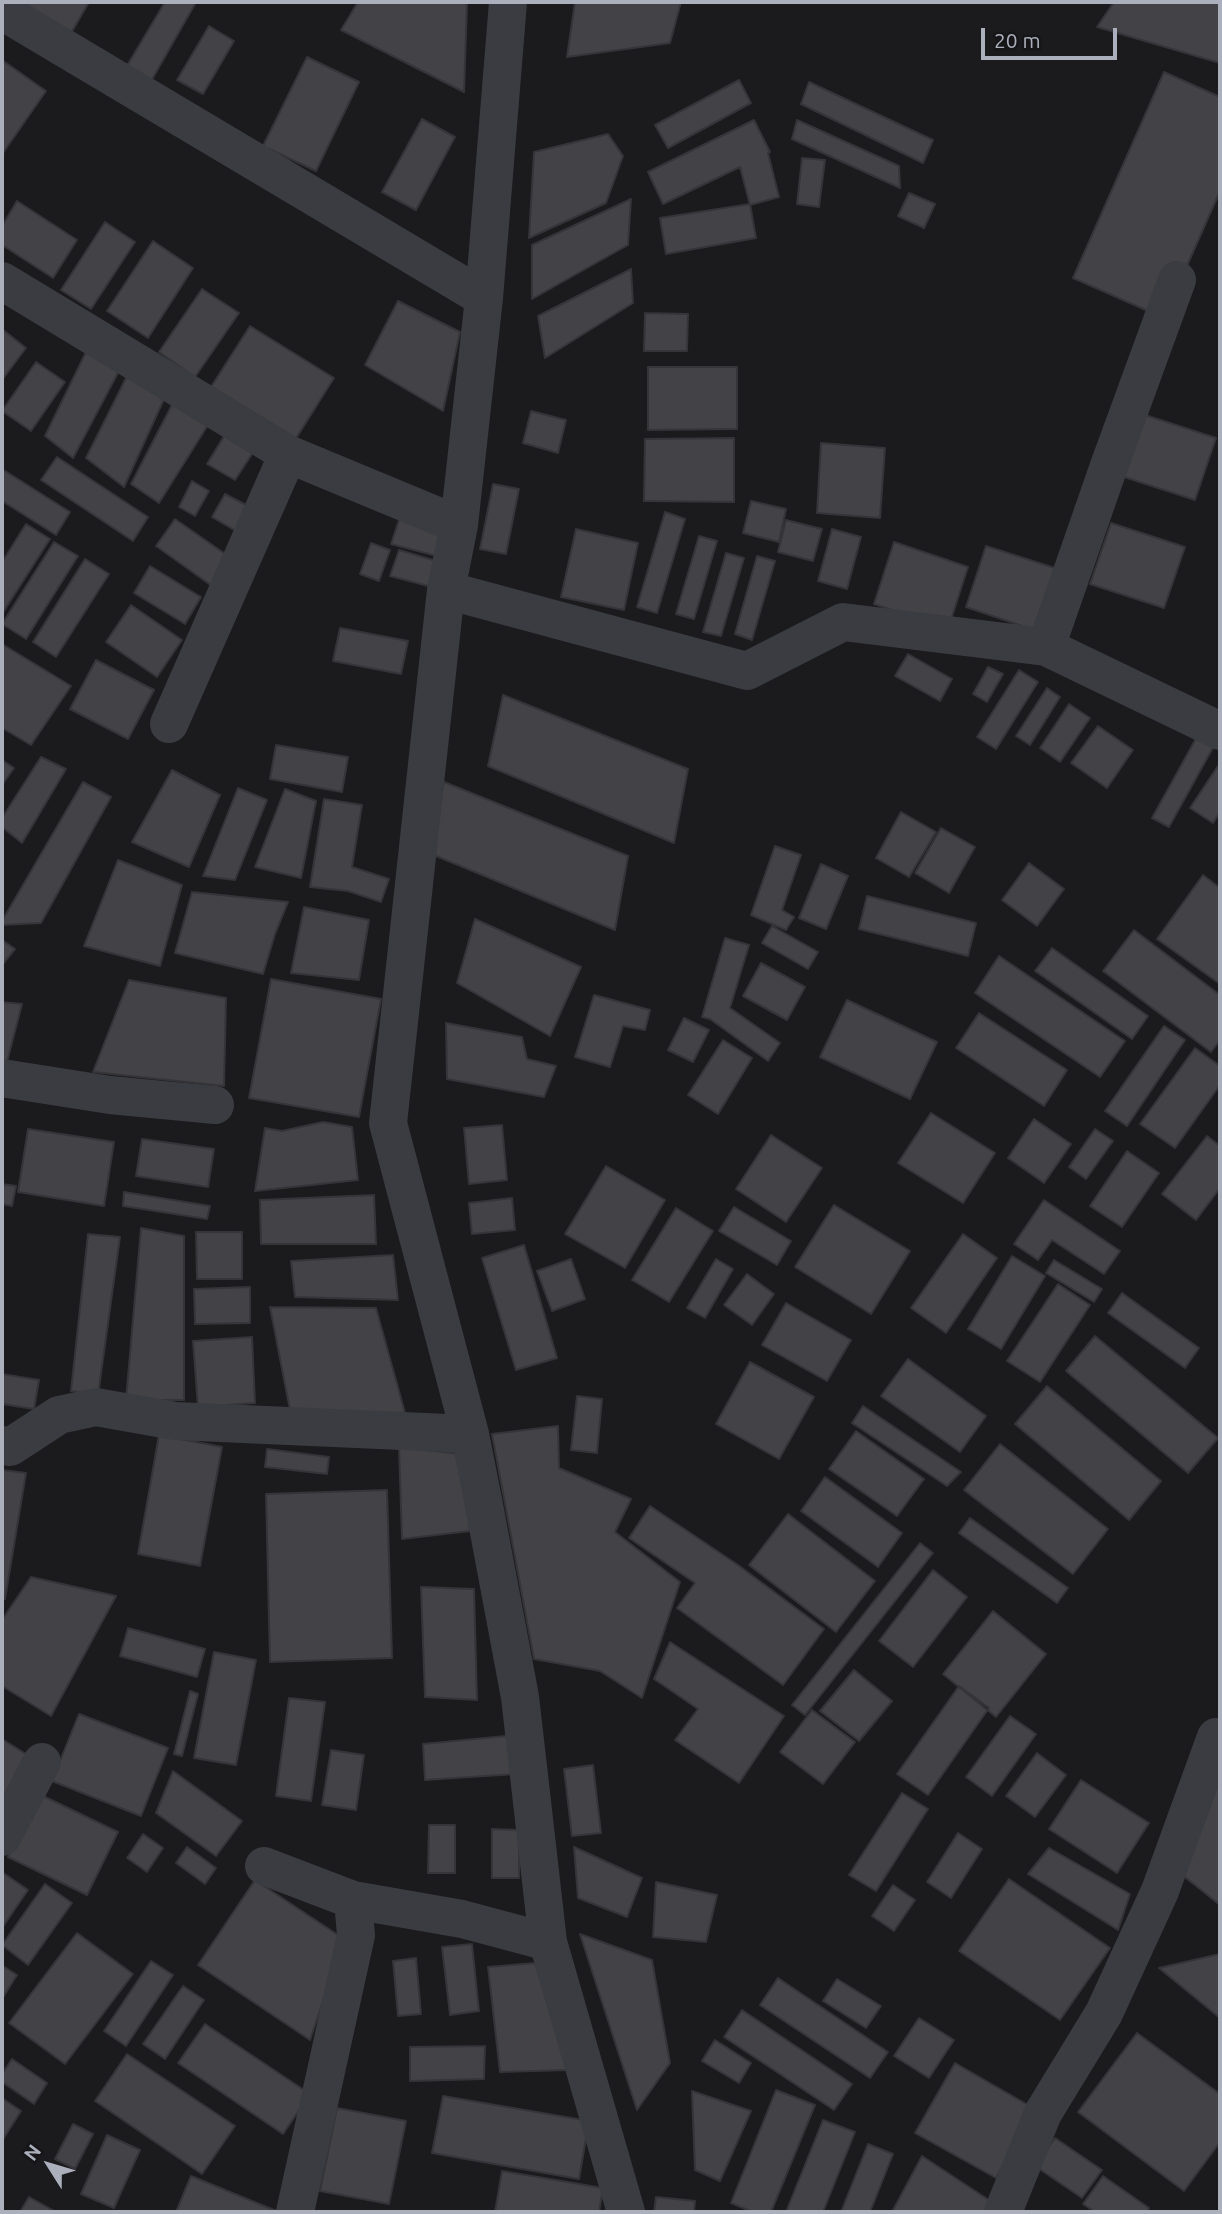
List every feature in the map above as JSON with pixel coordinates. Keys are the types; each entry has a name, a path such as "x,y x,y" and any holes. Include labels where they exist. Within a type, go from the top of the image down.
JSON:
{"street":[{"path":"508,2 484,298 459,525 446,590 387,1124 470,1434 520,1697 548,1942 626,2212"},
{"path":"2,11 484,298"},
{"path":"2,281 288,454 459,525"},
{"path":"1046,647 1177,281"},
{"path":"169,724 288,454"},
{"path":"446,590 747,671 843,622 1046,647 1220,731"},
{"path":"2,1078 110,1096 215,1105"},
{"path":"2,1445 10,1447 59,1415 96,1407 175,1421 470,1434"},
{"path":"1003,2212 1043,2113 1104,2012 1160,1891 1216,1737"},
{"path":"2,1837 42,1762"},
{"path":"264,1866 354,1900 462,1919 548,1942"},
{"path":"295,2212 356,1936 354,1900"}],"building":[{"path":"11,2 89,2 70,35"},
{"path":"165,2 195,4 150,83 125,69"},
{"path":"358,2 467,4 464,92 341,30"},
{"path":"575,2 681,2 670,43 567,57"},
{"path":"1114,2 1220,2 1220,63 1097,27"},
{"path":"209,26 234,41 203,94 177,80"},
{"path":"307,57 359,82 316,171 263,146"},
{"path":"2,60 46,91 3,153 2,151"},
{"path":"1164,72 1220,97 1220,191 1164,318 1073,278"},
{"path":"739,80 751,103 668,148 655,125"},
{"path":"809,82 933,140 923,163 801,104"},
{"path":"422,119 455,137 416,210 382,192"},
{"path":"754,120 770,152 768,153 779,197 750,205 740,167 663,204 648,172"},
{"path":"797,120 899,166 900,188 792,139"},
{"path":"608,134 623,156 606,203 529,238 534,152"},
{"path":"802,158 825,160 819,207 797,204"},
{"path":"909,193 935,204 924,228 898,216"},
{"path":"631,199 628,245 532,299 532,245"},
{"path":"17,201 77,240 53,278 2,245 2,226"},
{"path":"750,204 756,238 666,254 660,218"},
{"path":"105,222 135,242 91,309 61,290"},
{"path":"153,241 193,268 148,338 107,311"},
{"path":"631,269 633,303 545,358 538,316"},
{"path":"202,289 239,313 195,377 159,352"},
{"path":"398,301 460,332 443,411 365,365"},
{"path":"645,313 688,314 687,351 644,351"},
{"path":"250,326 334,378 295,440 211,387"},
{"path":"2,329 26,348 2,380"},
{"path":"86,352 120,369 73,458 45,436"},
{"path":"36,362 65,382 31,431 2,411"},
{"path":"648,367 737,367 737,429 648,430"},
{"path":"127,376 164,399 124,487 86,458"},
{"path":"175,399 208,425 159,503 131,484"},
{"path":"531,411 566,420 558,453 523,443"},
{"path":"1142,414 1216,438 1195,500 1121,476"},
{"path":"226,433 254,451 235,480 207,464"},
{"path":"734,438 734,502 644,501 645,439"},
{"path":"821,443 885,448 880,518 817,513"},
{"path":"57,457 148,517 133,541 41,480"},
{"path":"2,469 70,512 56,535 2,501"},
{"path":"192,481 209,491 195,516 179,507"},
{"path":"493,484 519,489 506,554 480,549"},
{"path":"225,494 250,507 236,531 212,517"},
{"path":"751,501 786,509 779,542 743,533"},
{"path":"665,512 685,519 657,613 637,607"},
{"path":"400,517 443,531 437,556 391,544"},
{"path":"175,519 231,558 212,586 156,546"},
{"path":"786,520 822,529 813,561 778,552"},
{"path":"1111,523 1185,547 1164,608 1090,584"},
{"path":"26,524 50,539 2,614 2,562"},
{"path":"576,529 638,543 624,610 561,597"},
{"path":"832,529 861,537 847,589 818,581"},
{"path":"699,536 717,541 694,619 676,614"},
{"path":"54,542 78,556 26,639 2,624"},
{"path":"894,542 968,567 948,629 874,604"},
{"path":"371,543 390,550 379,581 360,574"},
{"path":"986,546 1061,570 1040,632 966,607"},
{"path":"399,550 443,563 436,588 390,576"},
{"path":"726,553 744,558 721,636 703,632"},
{"path":"757,556 775,561 752,640 735,634"},
{"path":"85,559 109,574 56,657 33,642"},
{"path":"150,566 201,597 185,624 134,593"},
{"path":"131,605 182,640 157,677 106,642"},
{"path":"340,628 408,641 401,674 333,661"},
{"path":"2,644 71,686 31,745 2,728"},
{"path":"908,654 952,679 940,701 895,676"},
{"path":"96,660 154,690 128,739 70,709"},
{"path":"988,667 1003,674 987,702 973,694"},
{"path":"1019,670 1038,682 996,749 977,737"},
{"path":"1047,688 1060,697 1030,745 1016,736"},
{"path":"503,695 688,769 674,843 488,766"},
{"path":"1069,704 1090,718 1060,762 1040,748"},
{"path":"1204,724 1220,735 1169,827 1152,818"},
{"path":"1098,726 1133,750 1107,788 1071,763"},
{"path":"276,745 348,757 342,792 270,779"},
{"path":"41,757 66,769 22,843 2,827 2,818"},
{"path":"2,760 14,768 2,785"},
{"path":"1220,763 1220,812 1213,823 1190,808"},
{"path":"172,770 220,795 189,867 132,842"},
{"path":"83,782 111,797 41,923 2,925 2,921"},
{"path":"444,782 628,856 615,930 429,853"},
{"path":"238,788 267,800 235,880 203,876"},
{"path":"285,789 316,801 301,878 255,867"},
{"path":"324,799 362,805 352,867 389,879 381,902 348,891 310,887"},
{"path":"901,812 936,832 909,877 876,858"},
{"path":"941,828 975,847 949,893 915,873"},
{"path":"775,846 801,855 782,910 794,917 786,930 751,915"},
{"path":"118,860 182,885 160,966 84,946"},
{"path":"1029,863 1064,889 1037,926 1002,900"},
{"path":"821,864 848,876 826,929 799,918"},
{"path":"1203,875 1220,888 1220,984 1157,939"},
{"path":"192,892 288,902 263,974 175,953"},
{"path":"867,896 976,923 968,956 859,929"},
{"path":"304,907 369,920 359,980 291,973"},
{"path":"475,919 581,967 550,1036 457,983"},
{"path":"772,926 818,952 808,969 762,943"},
{"path":"1134,930 1220,995 1220,1040 1211,1052 1103,971"},
{"path":"725,938 749,945 730,1008 780,1043 768,1061 710,1019 702,1017"},
{"path":"2,940 15,949 2,965"},
{"path":"1052,948 1148,1016 1132,1039 1035,971"},
{"path":"999,956 1125,1041 1100,1077 975,993"},
{"path":"761,963 805,987 787,1020 743,996"},
{"path":"271,979 381,999 359,1117 249,1098"},
{"path":"129,980 226,998 224,1086 93,1072"},
{"path":"594,995 650,1010 645,1030 623,1026 610,1067 575,1057"},
{"path":"847,1000 937,1042 910,1099 820,1057"},
{"path":"2,1002 22,1004 6,1066 2,1065"},
{"path":"979,1013 1067,1070 1044,1106 956,1048"},
{"path":"684,1018 709,1030 693,1062 668,1050"},
{"path":"446,1023 522,1037 527,1059 556,1066 544,1097 447,1079"},
{"path":"1164,1026 1185,1040 1127,1126 1105,1111"},
{"path":"723,1040 752,1058 718,1114 688,1095"},
{"path":"1195,1048 1220,1066 1220,1085 1175,1148 1140,1124"},
{"path":"931,1113 995,1153 963,1203 898,1163"},
{"path":"1034,1119 1071,1144 1044,1183 1008,1158"},
{"path":"323,1122 352,1127 358,1180 255,1191 265,1128 282,1131"},
{"path":"502,1125 507,1180 469,1184 464,1128"},
{"path":"28,1129 114,1142 104,1206 18,1192"},
{"path":"1095,1129 1113,1141 1086,1179 1069,1167"},
{"path":"771,1135 822,1168 786,1222 736,1189"},
{"path":"1207,1136 1220,1146 1220,1188 1196,1220 1162,1194"},
{"path":"142,1139 214,1149 208,1187 136,1176"},
{"path":"1127,1151 1159,1173 1122,1227 1090,1206"},
{"path":"606,1166 665,1200 625,1268 565,1234"},
{"path":"2,1184 16,1186 12,1206 2,1204"},
{"path":"124,1192 210,1206 207,1219 123,1206"},
{"path":"374,1195 376,1244 261,1244 260,1200"},
{"path":"512,1198 515,1230 472,1234 469,1203"},
{"path":"1044,1200 1120,1251 1104,1274 1052,1240 1038,1260 1014,1244"},
{"path":"834,1205 910,1251 871,1314 795,1267"},
{"path":"734,1207 791,1241 777,1265 719,1231"},
{"path":"676,1208 713,1231 669,1302 632,1280"},
{"path":"141,1228 184,1236 184,1400 126,1400"},
{"path":"196,1232 242,1232 242,1279 197,1279"},
{"path":"88,1234 120,1237 98,1395 71,1391"},
{"path":"963,1234 997,1258 946,1333 911,1308"},
{"path":"524,1245 557,1358 516,1370 482,1258"},
{"path":"393,1255 398,1300 295,1297 291,1261"},
{"path":"1012,1256 1045,1276 1001,1349 968,1329"},
{"path":"571,1259 585,1299 552,1311 537,1271"},
{"path":"716,1259 733,1269 705,1318 687,1308"},
{"path":"1054,1260 1102,1289 1094,1302 1046,1273"},
{"path":"747,1274 774,1294 752,1325 724,1305"},
{"path":"1058,1284 1090,1305 1040,1382 1007,1361"},
{"path":"250,1287 250,1323 195,1324 194,1289"},
{"path":"1122,1293 1199,1348 1185,1368 1108,1313"},
{"path":"786,1303 851,1340 827,1381 762,1345"},
{"path":"270,1307 376,1308 405,1413 290,1410"},
{"path":"1095,1336 1218,1438 1188,1473 1066,1371"},
{"path":"252,1337 255,1403 198,1407 193,1341"},
{"path":"908,1359 986,1416 960,1452 881,1396"},
{"path":"750,1362 814,1397 779,1459 716,1424"},
{"path":"2,1374 39,1380 34,1409 2,1404"},
{"path":"1047,1386 1161,1481 1129,1520 1015,1424"},
{"path":"577,1396 602,1399 597,1453 571,1450"},
{"path":"863,1406 961,1472 947,1486 852,1423"},
{"path":"558,1426 559,1468 631,1499 615,1532 680,1582 642,1698 600,1671 534,1659 492,1434"},
{"path":"856,1431 924,1479 897,1516 829,1469"},
{"path":"159,1435 222,1447 200,1566 138,1554"},
{"path":"1000,1444 1108,1529 1073,1574 964,1490"},
{"path":"399,1447 461,1454 470,1531 402,1539"},
{"path":"267,1449 329,1457 327,1474 265,1467"},
{"path":"2,1470 26,1473 5,1599 2,1599"},
{"path":"825,1477 902,1533 878,1567 801,1511"},
{"path":"387,1490 392,1658 270,1662 266,1494"},
{"path":"650,1506 738,1565 824,1629 783,1685 677,1608 695,1583 629,1538"},
{"path":"788,1514 875,1581 836,1632 749,1565"},
{"path":"970,1518 1068,1588 1057,1603 959,1533"},
{"path":"920,1543 933,1553 805,1715 792,1705"},
{"path":"933,1570 967,1597 913,1667 879,1641"},
{"path":"31,1577 116,1596 51,1716 2,1686 2,1620"},
{"path":"421,1587 474,1589 477,1700 425,1697"},
{"path":"993,1611 1046,1654 996,1717 943,1674"},
{"path":"128,1628 205,1649 197,1677 120,1656"},
{"path":"670,1642 784,1716 739,1783 675,1740 698,1709 654,1679"},
{"path":"214,1652 256,1660 236,1765 194,1758"},
{"path":"854,1670 892,1701 859,1741 820,1711"},
{"path":"959,1686 989,1708 928,1795 897,1774"},
{"path":"190,1691 198,1694 182,1756 174,1754"},
{"path":"289,1698 325,1702 311,1801 276,1796"},
{"path":"812,1710 855,1742 823,1784 780,1752"},
{"path":"79,1714 168,1748 141,1816 52,1781"},
{"path":"1010,1716 1036,1734 992,1796 966,1777"},
{"path":"506,1736 516,1774 425,1780 423,1744"},
{"path":"2,1739 29,1756 2,1799"},
{"path":"331,1750 364,1755 356,1810 322,1805"},
{"path":"1037,1753 1066,1775 1035,1817 1006,1796"},
{"path":"593,1765 601,1833 572,1836 564,1769"},
{"path":"173,1771 242,1821 216,1856 156,1813"},
{"path":"1081,1780 1149,1823 1117,1873 1049,1829"},
{"path":"1220,1780 1220,1905 1181,1874"},
{"path":"902,1793 928,1809 876,1891 849,1875"},
{"path":"39,1794 118,1832 87,1895 8,1857"},
{"path":"429,1825 455,1825 455,1873 428,1873"},
{"path":"492,1829 519,1830 519,1878 492,1878"},
{"path":"958,1833 982,1849 951,1898 927,1882"},
{"path":"143,1834 163,1848 147,1872 127,1858"},
{"path":"187,1847 216,1868 205,1884 176,1863"},
{"path":"574,1847 642,1878 627,1917 578,1898"},
{"path":"1049,1848 1130,1894 1118,1930 1028,1874"},
{"path":"2,1872 28,1890 2,1928"},
{"path":"1009,1879 1110,1948 1060,2020 959,1951"},
{"path":"255,1880 344,1939 310,2040 198,1965"},
{"path":"656,1882 717,1895 706,1942 653,1937"},
{"path":"45,1884 72,1903 28,1965 2,1945"},
{"path":"893,1885 915,1900 894,1931 872,1916"},
{"path":"77,1933 133,1974 65,2064 9,2023"},
{"path":"580,1934 652,1960 670,2063 637,2110"},
{"path":"472,1944 479,2011 450,2015 442,1947"},
{"path":"1220,1954 1220,2018 1159,1968"},
{"path":"416,1958 421,2014 398,2016 393,1961"},
{"path":"151,1961 173,1975 126,2046 104,2031"},
{"path":"535,1963 569,2070 500,2072 488,1967"},
{"path":"2,1967 17,1975 2,1999"},
{"path":"778,1978 888,2052 870,2078 760,2005"},
{"path":"837,1979 881,2006 866,2028 823,2001"},
{"path":"183,1986 204,2000 165,2059 143,2044"},
{"path":"742,2010 852,2084 834,2110 724,2037"},
{"path":"919,2018 954,2040 929,2078 894,2056"},
{"path":"205,2024 310,2094 283,2134 178,2063"},
{"path":"1137,2033 1220,2094 1220,2142 1184,2191 1078,2112"},
{"path":"715,2040 751,2063 739,2083 702,2061"},
{"path":"485,2046 484,2079 410,2081 410,2047"},
{"path":"127,2054 235,2126 202,2174 95,2101"},
{"path":"12,2059 47,2083 34,2104 2,2082 2,2074"},
{"path":"955,2063 1035,2109 996,2178 915,2133"},
{"path":"776,2090 815,2105 771,2212 753,2212 731,2203"},
{"path":"692,2091 751,2111 720,2181 695,2170"},
{"path":"443,2096 589,2121 579,2179 432,2153"},
{"path":"2,2098 21,2111 2,2141"},
{"path":"337,2108 406,2121 389,2204 320,2191"},
{"path":"823,2120 855,2132 823,2212 786,2212"},
{"path":"73,2124 93,2134 75,2169 55,2159"},
{"path":"107,2135 140,2150 114,2208 81,2194"},
{"path":"1055,2138 1102,2170 1082,2198 1035,2166"},
{"path":"868,2144 893,2154 870,2212 841,2212"},
{"path":"922,2156 995,2204 990,2212 892,2212"},
{"path":"502,2171 603,2188 599,2212 495,2212"},
{"path":"191,2176 279,2212 176,2212"},
{"path":"1103,2176 1149,2208 1147,2212 1095,2212 1083,2204"},
{"path":"29,2197 56,2212 20,2212"},
{"path":"656,2197 695,2201 694,2212 654,2212"}]}
